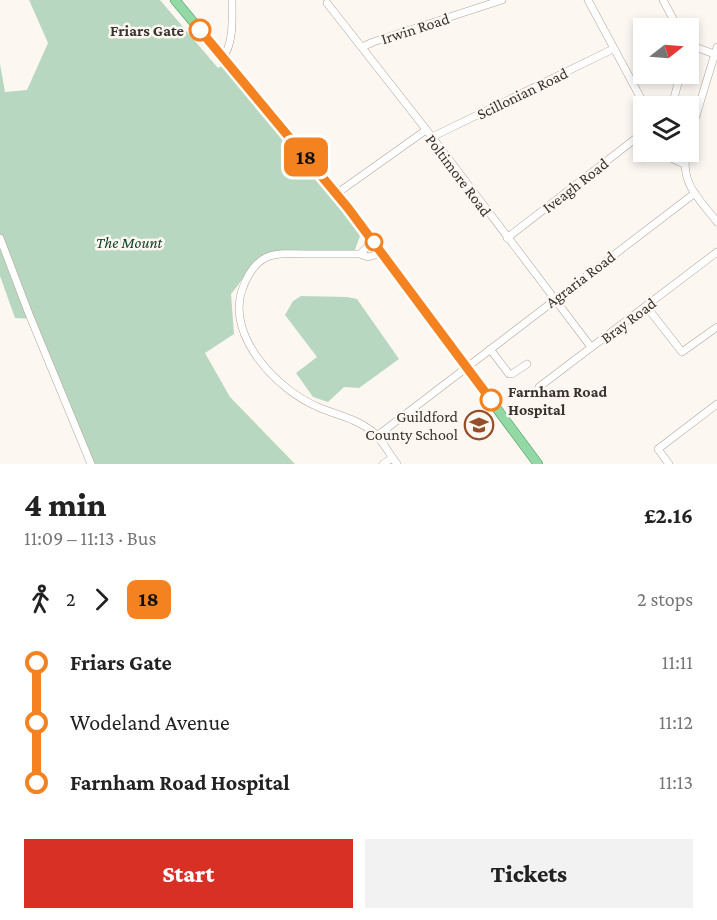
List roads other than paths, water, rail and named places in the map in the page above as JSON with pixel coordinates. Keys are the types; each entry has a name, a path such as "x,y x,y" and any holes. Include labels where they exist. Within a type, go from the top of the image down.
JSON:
{"main road":[{"path":"176,0 373,241 538,464"}],"street":[{"path":"223,57 227,52 231,32 232,0"},
{"name":"Irwin Road","path":"362,47 502,0"},
{"path":"588,0 639,96"},
{"path":"663,0 673,18"},
{"name":"Poltimore Road","path":"327,3 591,347"},
{"path":"699,48 716,52 699,107"},
{"name":"Scillonian Road","path":"432,137 613,49"},
{"path":"336,194 426,130"},
{"name":"Iveagh Road","path":"507,238 633,141"},
{"path":"680,162 684,164 686,178 695,193 717,222"},
{"name":"Agraria Road","path":"466,366 695,193"},
{"path":"0,238 91,464"},
{"path":"360,254 373,241"},
{"path":"382,253 368,256 297,252 269,255 256,263 247,277 239,298 241,320 248,344 263,366 286,388 316,407 354,420 376,436 394,461 383,464"},
{"name":"Bray Road","path":"539,387 717,252"},
{"path":"646,306 682,352 717,327"},
{"path":"490,349 509,374 526,364"},
{"path":"376,436 466,366"},
{"path":"669,464 658,449 717,404"}],"place":[{"name":"Friars Gate","path":"200,30"},
{"name":"Farnham Road Hospital","path":"491,400"},
{"name":"Guildford County School","path":"479,425"}],"park label":[{"name":"The Mount","path":"129,242"}]}
